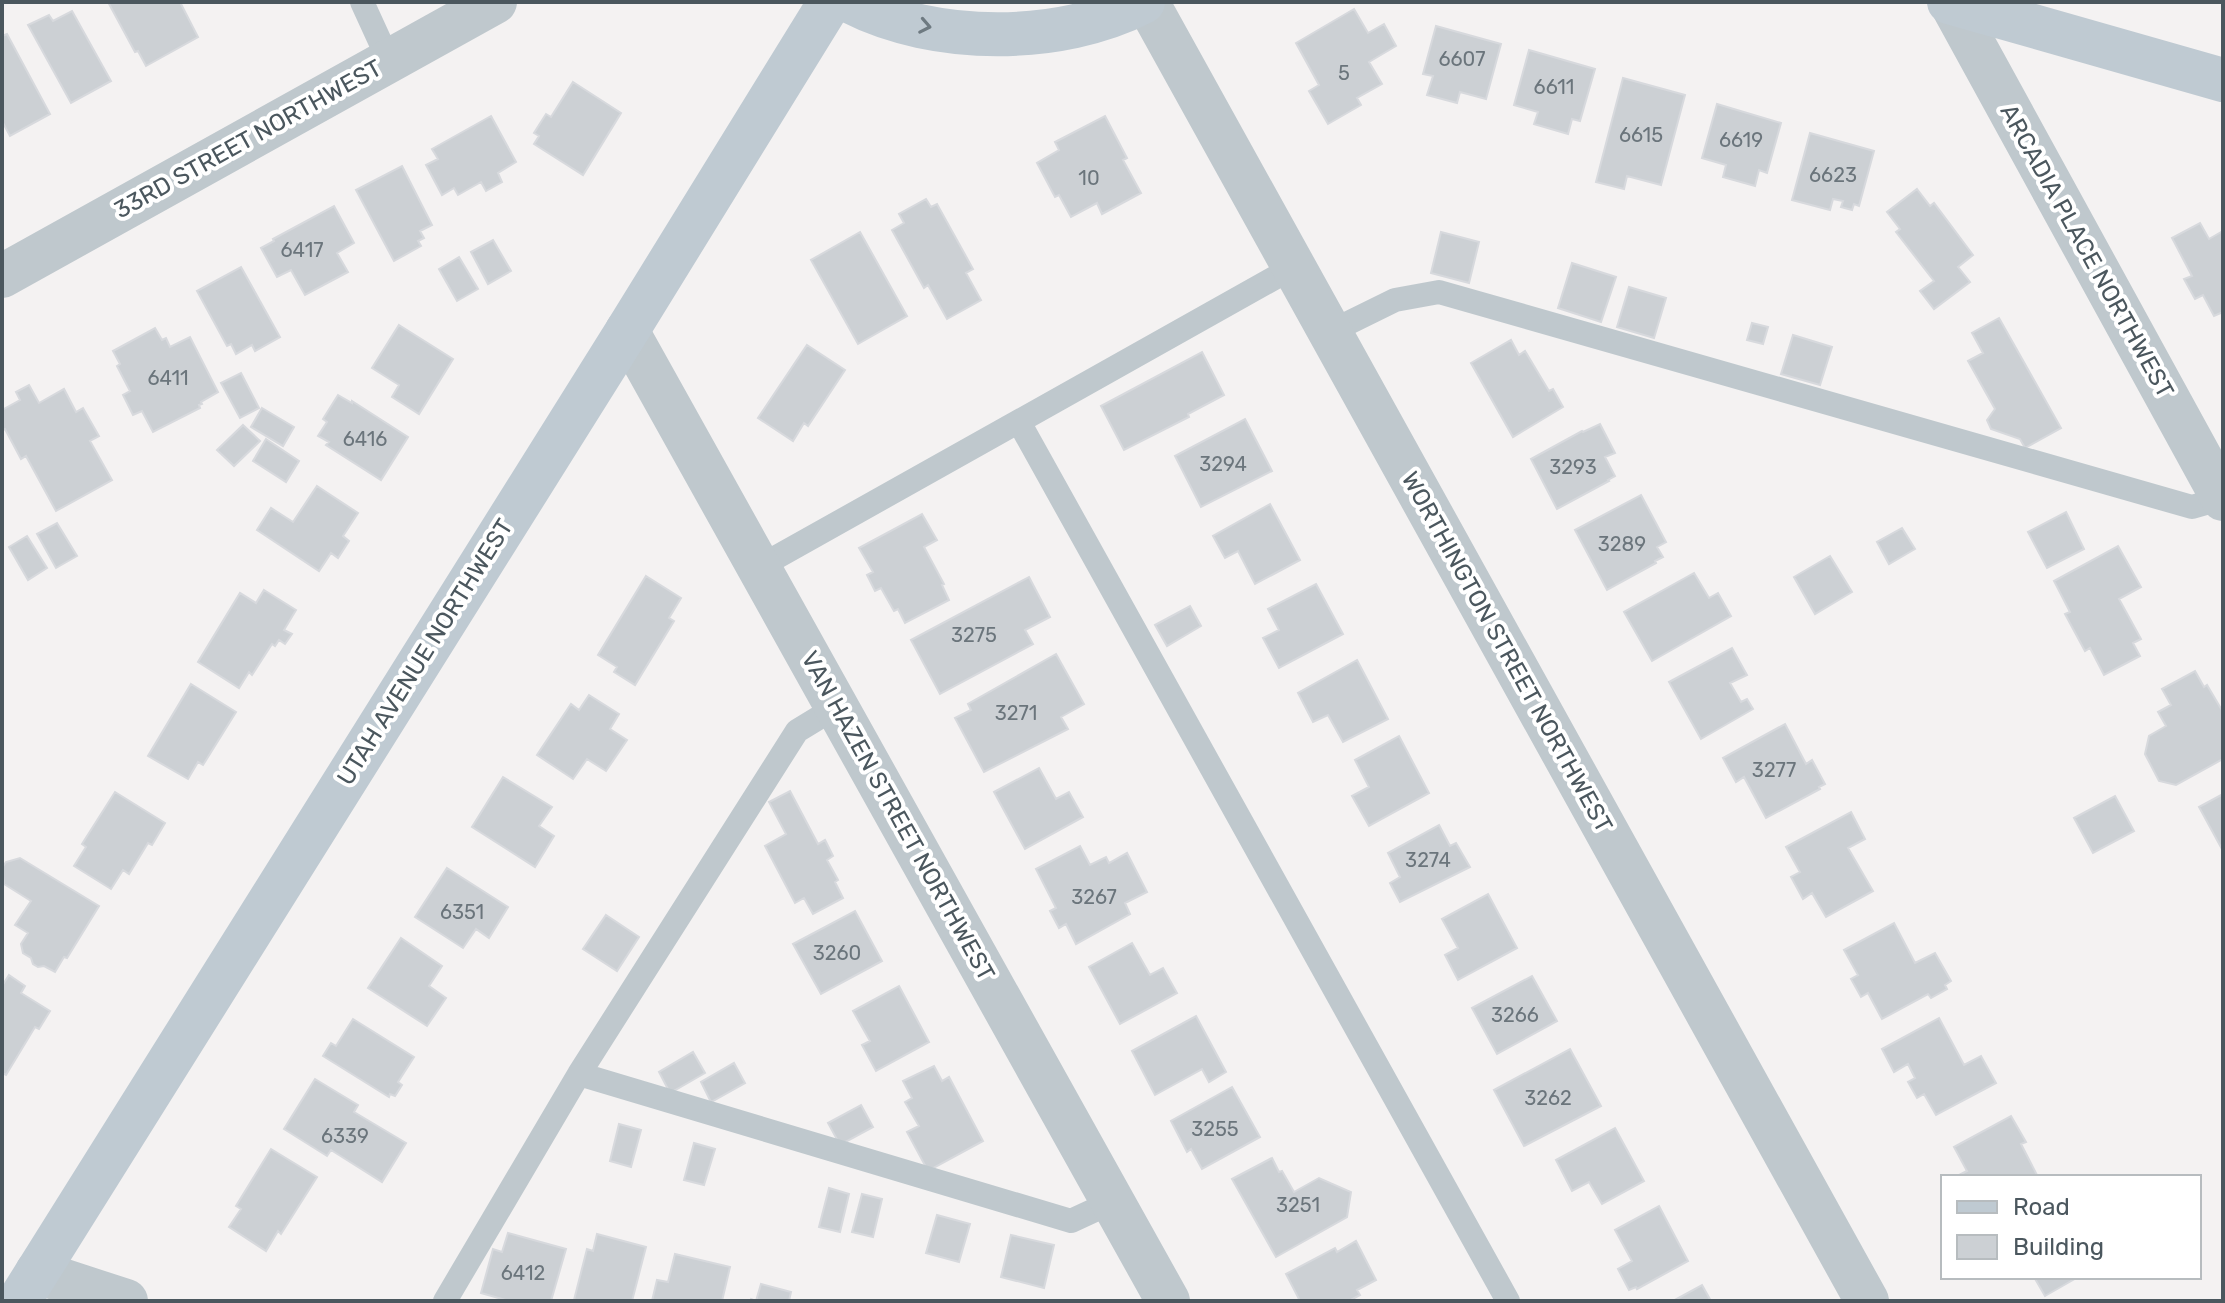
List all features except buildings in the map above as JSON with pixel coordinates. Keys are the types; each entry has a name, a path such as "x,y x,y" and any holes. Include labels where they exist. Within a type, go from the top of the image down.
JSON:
{"street":[{"name":"33RD STREET NORTHWEST","path":"2,276 495,2"},
{"name":"UTAH AVENUE NORTHWEST","path":"28,1287 830,2"},
{"path":"851,2 918,26 990,34 1044,31 1085,24 1145,2"},
{"name":"WORTHINGTON STREET NORTHWEST","path":"1145,2 1867,1301"},
{"path":"1950,2 2223,80"},
{"name":"ARCADIA PLACE NORTHWEST","path":"1950,2 2223,498"},
{"name":"VAN HAZEN STREET NORTHWEST","path":"627,331 1168,1301"},
{"path":"28,1287 126,1301"}],"lane":[{"path":"362,2 389,61"},
{"path":"759,567 1294,267"},
{"path":"1330,332 1395,300 1439,292 2192,507 2223,498"},
{"path":"1019,422 1508,1301"},
{"path":"445,1301 579,1074 797,731 838,706"},
{"path":"579,1074 1071,1221 1112,1202"}]}
